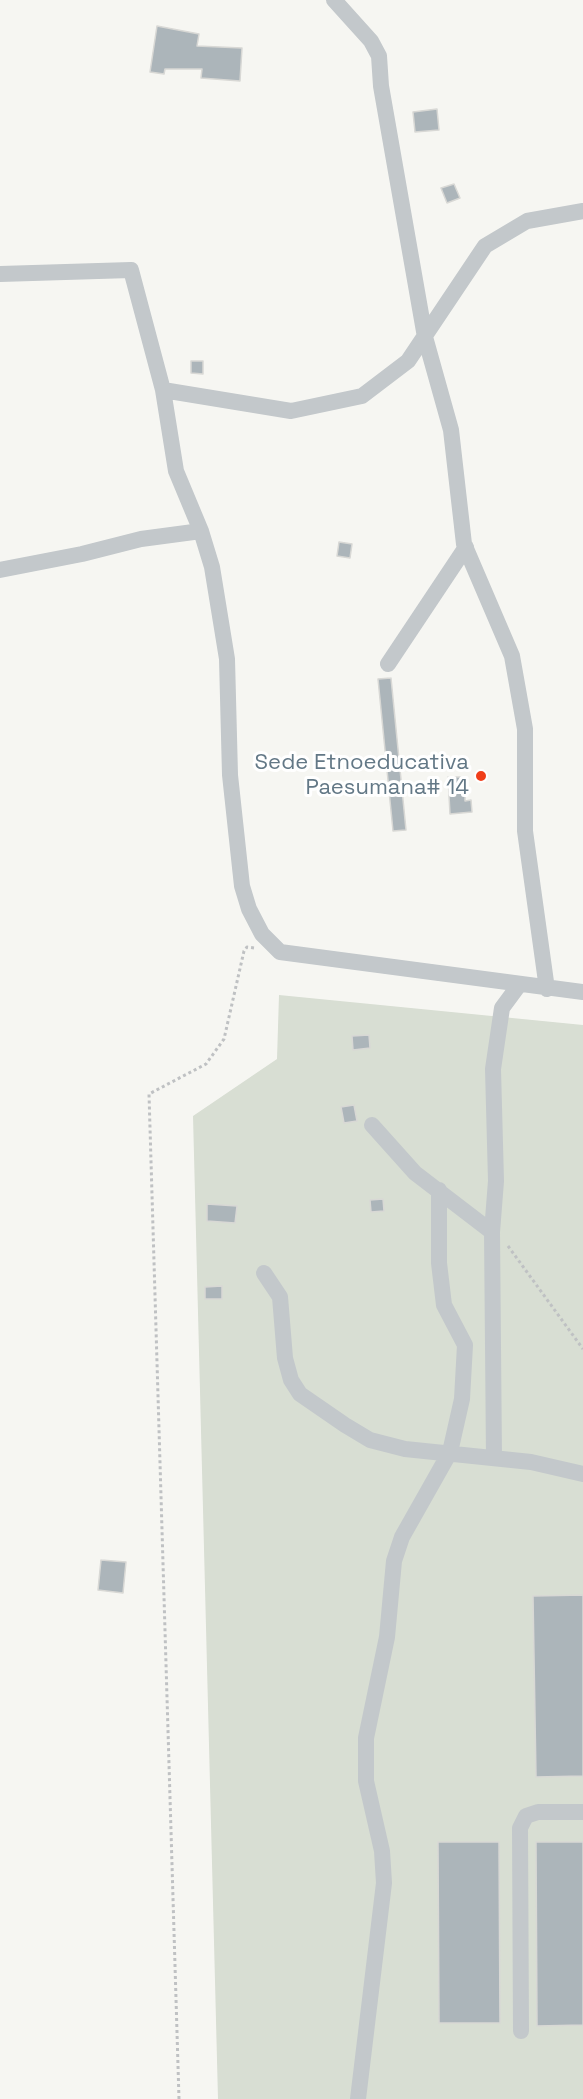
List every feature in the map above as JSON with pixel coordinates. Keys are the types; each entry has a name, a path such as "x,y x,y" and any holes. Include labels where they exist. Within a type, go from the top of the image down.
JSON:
{"street":[{"path":"334,0 371,41 378,56 381,86 425,337 451,430 466,547 512,656 525,729 525,831 547,989"},
{"path":"163,390 291,411 362,396 408,361 484,246 527,221 583,211"},
{"path":"0,274 131,270 163,390 177,471 201,531 212,567 227,659 230,776 242,886 249,909 262,934 280,952 583,992"},
{"path":"0,570 82,554 141,539 201,531"},
{"path":"388,664 466,547"},
{"path":"494,1458 492,1232 496,1181 493,1069 502,1008 519,985"},
{"path":"372,1125 415,1173 492,1232"},
{"path":"358,2099 384,1883 382,1851 366,1781 366,1738 387,1637 394,1561 402,1537 450,1452 462,1399 465,1350 444,1305 440,1263 439,1190"},
{"path":"264,1273 280,1297 285,1358 291,1380 300,1394 370,1440 405,1449 531,1462 583,1474"},
{"path":"521,2031 520,1828 526,1816 538,1812 583,1812"}],"path":[{"path":"179,2099 149,1094 206,1064 224,1039 247,946 280,952"},
{"path":"492,1232 505,1242 583,1349"}],"shaded area":[{"path":"279,995 583,1025 583,2099 218,2099 193,1116 277,1059"}],"building":[{"path":"157,26 199,34 197,46 242,48 240,81 201,78 202,69 165,69 164,74 150,72"},
{"path":"437,109 439,130 415,132 413,112"},
{"path":"454,184 460,198 447,203 441,188"},
{"path":"191,361 203,361 203,374 191,373"},
{"path":"339,542 352,544 350,558 337,556"},
{"path":"391,678 406,830 393,831 378,679"},
{"path":"448,777 465,777 465,801 471,800 472,812 450,814"},
{"path":"369,1035 370,1048 353,1050 352,1036"},
{"path":"354,1105 357,1121 344,1123 341,1107"},
{"path":"383,1199 384,1211 371,1212 370,1200"},
{"path":"207,1204 237,1206 235,1223 207,1221"},
{"path":"222,1286 222,1299 205,1299 205,1287"},
{"path":"101,1560 126,1562 123,1593 98,1590"},
{"path":"583,1595 583,1776 536,1777 533,1596"},
{"path":"438,1842 499,1842 500,2023 439,2023"},
{"path":"536,1842 583,1842 583,2025 537,2026"}],"place":[{"name":"Sede Etnoeducativa Paesumana# 14","path":"481,776"}]}
